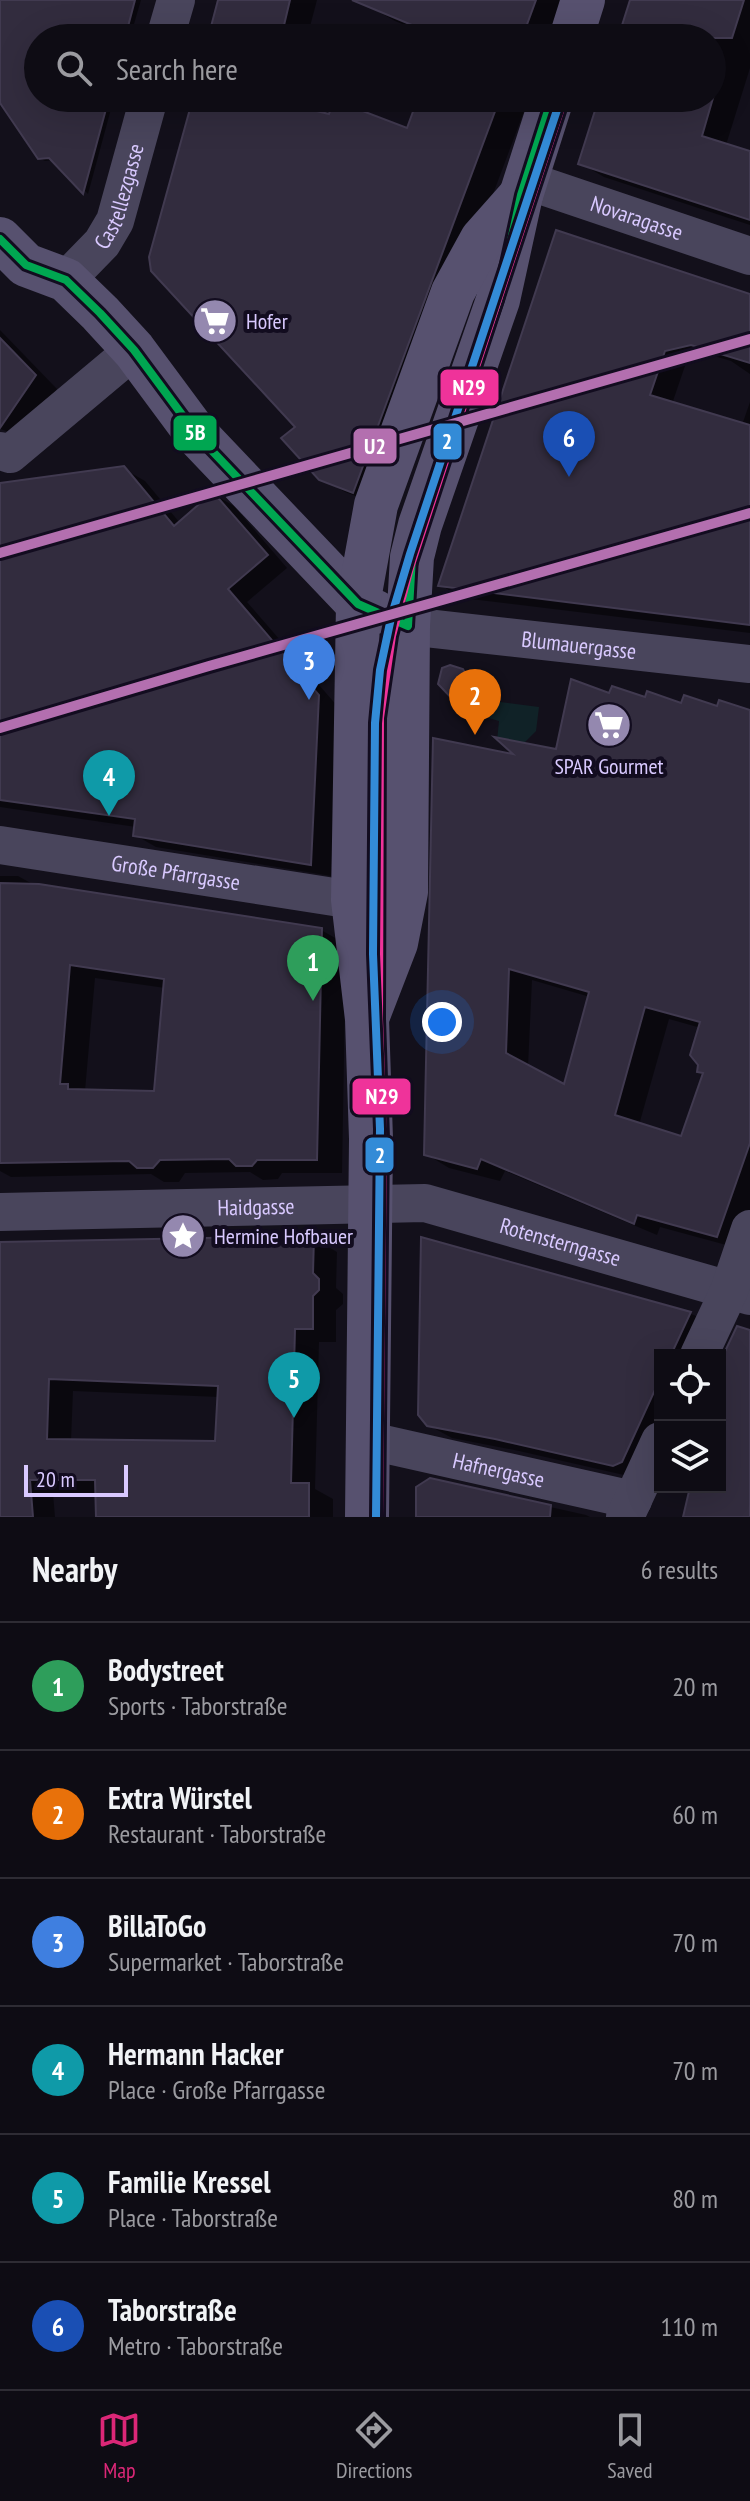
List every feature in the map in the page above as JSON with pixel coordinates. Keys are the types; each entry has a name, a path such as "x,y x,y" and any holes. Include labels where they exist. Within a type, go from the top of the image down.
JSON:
{"main road":[{"path":"575,24 583,0"},
{"path":"367,1019 396,943 406,892 408,626 412,557 420,525 498,300 523,188 547,112"},
{"path":"367,1517 371,1139 367,1019 353,900 358,604 376,505 453,292 482,239 523,188"},
{"path":"0,239 26,265 66,280 134,350 197,435 358,604 408,626"}],"street":[{"path":"169,24 176,0"},
{"name":"Castellezgasse","path":"66,280 102,243 115,221 145,112"},
{"name":"Novaragasse","path":"523,188 750,256"},
{"path":"0,451 10,454 134,350"},
{"name":"Blumauergasse","path":"408,626 750,664"},
{"name":"Große Pfarrgasse","path":"0,845 353,900"},
{"name":"Rotensterngasse","path":"368,1206 425,1203 739,1294"},
{"name":"Haidgasse","path":"0,1212 368,1206"},
{"path":"703,1349 739,1294 750,1229"},
{"name":"Hafnergasse","path":"366,1440 629,1509"},
{"path":"629,1509 654,1454"}],"green space":[{"path":"485,700 539,707 536,731 522,745 497,741 499,721 482,716"}],"building":[{"path":"0,0 135,0 129,24 24,24 24,112 105,112 83,194 49,158 38,159 0,103"},
{"path":"218,0 290,0 284,24 212,24"},
{"path":"352,0 536,0 527,24 409,24"},
{"path":"630,0 744,0 732,38 726,38 726,24 622,24"},
{"path":"189,112 365,112 407,128 413,112 495,112 353,493 319,480 281,438 295,427 151,271 149,257"},
{"path":"595,112 709,112 702,136 750,151 750,220 578,164"},
{"path":"556,230 750,294 750,363 691,345 665,351 650,395 750,425 750,625 438,586"},
{"path":"0,338 36,375 0,428"},
{"path":"124,466 174,526 213,492 268,555 228,589 319,695 311,865 133,836 135,819 0,800 0,483"},
{"path":"450,665 463,669 467,677 459,706 438,684 442,668"},
{"path":"571,679 609,693 612,686 645,697 647,691 681,703 684,695 717,706 719,700 750,710 750,1143 717,1237 637,1215 634,1224 481,1159 477,1169 424,1155 433,738 513,754 494,737 556,749","holes":["509,969 589,992 564,1084 506,1053","645,1007 700,1022 690,1055 698,1065 697,1072 703,1073 681,1136 615,1115"]},
{"path":"0,883 39,884 322,928 317,1160 257,1160 252,1166 236,1166 229,1159 160,1160 153,1168 137,1168 129,1161 0,1163","holes":["70,965 164,979 154,1091 68,1089 68,1084 60,1084"]},
{"path":"314,1236 313,1273 319,1279 319,1290 313,1296 313,1329 295,1329 291,1483 309,1483 309,1517 96,1517 95,1480 30,1480 33,1517 0,1517 0,1242","holes":["49,1379 218,1386 215,1441 47,1439"]},
{"path":"421,1237 691,1312 674,1349 654,1349 654,1392 622,1462 613,1466 427,1426 418,1415"},
{"path":"737,1326 750,1330 750,1517 683,1517 689,1493 726,1493 726,1349"},
{"path":"430,1478 551,1505 550,1517 416,1517 416,1487"}],"transit line":[{"name":"5B","path":"0,239 26,265 66,280 100,313 134,350 197,435 358,604 408,626 412,557 420,525 498,300 521,195 548,112"},
{"name":"2","path":"376,1517 380,1129 373,954 375,723 380,670 410,554 556,112"},
{"name":"N29","path":"379,1517 383,1139 379,1019 380,718 392,636 410,568 560,112"},
{"name":"U2","path":"0,553 750,339"},
{"name":"U2","path":"0,728 750,513"}],"place":[{"name":"Hofer","path":"215,321"},
{"name":"Taborstraße","path":"569,477"},
{"name":"BillaToGo","path":"309,700"},
{"name":"SPAR Gourmet","path":"609,725"},
{"name":"Extra Würstel","path":"475,735"},
{"name":"Hermann Hacker","path":"109,816"},
{"name":"Bodystreet","path":"313,1001"},
{"name":"Hermine Hofbauer","path":"183,1236"},
{"name":"Familie Kressel","path":"294,1418"}]}
